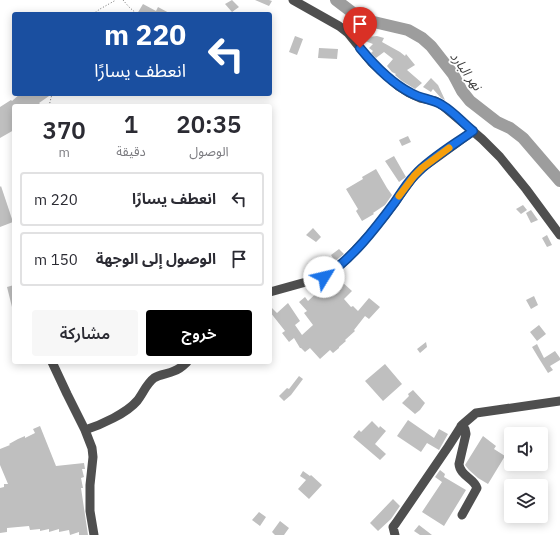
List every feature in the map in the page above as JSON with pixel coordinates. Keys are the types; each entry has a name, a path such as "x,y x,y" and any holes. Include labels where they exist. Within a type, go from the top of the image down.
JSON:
{"street":[{"path":"293,0 339,26 348,33 372,63 398,86 420,98 435,101 442,105 473,131 500,157 560,235"},
{"path":"272,291 324,277 335,270 370,234 414,176 422,168 473,131"},
{"path":"53,364 89,438 93,456 90,485 90,511 94,535"},
{"path":"86,430 123,412 137,401 148,384 154,378 182,368 185,364"},
{"path":"395,535 394,527 396,522 461,426 476,413 560,400"},
{"path":"461,426 466,434 459,468 461,472 476,485 477,488 462,515"}],"path":[{"path":"96,12 116,0"},
{"path":"123,0 135,12"}],"building":[{"path":"232,0 239,7 232,12 225,4"},
{"path":"255,0 269,0 272,1 269,6"},
{"path":"143,4 156,11 158,7 167,12 138,12"},
{"path":"295,36 303,39 297,55 289,52"},
{"path":"377,36 384,38 382,42 405,56 406,54 415,65 407,70 422,83 415,89 402,81 387,66 393,59 384,52 376,58 371,53 373,51 369,48 373,44 365,41 368,37"},
{"path":"319,48 338,49 337,59 318,58"},
{"path":"431,78 438,85 445,100 441,98 433,89 431,92 423,87"},
{"path":"18,96 49,96 39,103 40,104 12,104 12,131 0,138 0,107 11,100 12,101"},
{"path":"408,136 411,142 402,146 399,140"},
{"path":"394,156 406,177 399,182 385,161"},
{"path":"376,169 392,195 385,205 362,221 356,211 358,209 346,189"},
{"path":"1,186 12,222 0,227"},
{"path":"523,205 527,210 521,214 516,209"},
{"path":"531,210 538,220 531,223 526,213"},
{"path":"313,228 321,237 316,242 306,235"},
{"path":"547,235 552,245 547,247 542,238"},
{"path":"339,249 344,254 335,261 331,255"},
{"path":"339,274 343,279 341,281 352,291 344,299 351,307 353,306 358,311 369,298 380,307 369,319 365,316 354,330 355,331 339,348 333,353 330,350 320,359 310,348 305,352 300,348 294,338 289,342 282,333 285,331 272,315 272,308 277,313 288,303 300,321 295,325 302,335 313,325 304,313 307,311 299,302 305,297 308,301 323,287 321,285"},
{"path":"12,286 12,307 7,287"},
{"path":"534,296 538,305 531,309 526,300"},
{"path":"539,325 546,334 537,341 530,332"},
{"path":"426,342 427,347 420,353 417,349"},
{"path":"537,344 544,358 555,351 560,358 560,360 550,366 553,370 548,373 532,347"},
{"path":"385,364 402,384 383,401 365,381"},
{"path":"299,376 303,379 291,395 284,401 279,396 287,388 289,389"},
{"path":"413,390 425,403 415,414 402,403 409,396 408,394"},
{"path":"408,420 434,438 439,429 448,434 439,450 427,443 421,452 397,436"},
{"path":"372,421 379,428 380,426 386,431 375,444 386,454 380,460 353,437 359,430 361,432"},
{"path":"40,426 56,466 84,463 85,469 82,469 84,477 81,478 83,488 81,488 88,535 79,535 79,532 70,535 69,530 59,532 59,529 49,532 49,529 40,531 40,529 30,530 29,526 7,528 7,532 0,533 0,488 4,487 4,484 8,484 0,465 0,449 10,445 9,444 18,439 25,436 25,438 35,433 33,429"},
{"path":"483,436 496,446 494,449 504,455 488,484 478,478 465,465"},
{"path":"440,470 445,474 444,477 466,490 444,526 422,512 442,482 435,477"},
{"path":"303,471 310,476 311,475 322,485 309,499 298,489 306,480 300,476"},
{"path":"393,499 400,506 391,519 378,531 370,523"},
{"path":"259,512 266,517 260,526 252,520"},
{"path":"280,521 289,528 284,535 275,535 272,532"},
{"path":"419,525 432,535 420,535 414,531"}],"waterway":[{"name":"نهر البارد","path":"336,0 361,19 408,30 422,38 431,46 453,74 462,91 470,101 497,122 510,128 523,138 560,181"}],"slow traffic":[{"path":"399,196 422,168 449,148"}],"route":[{"path":"324,277 335,270 348,258 370,234 414,176 422,168 473,131 442,105 435,101 420,98 398,86 372,63 360,48"}]}
